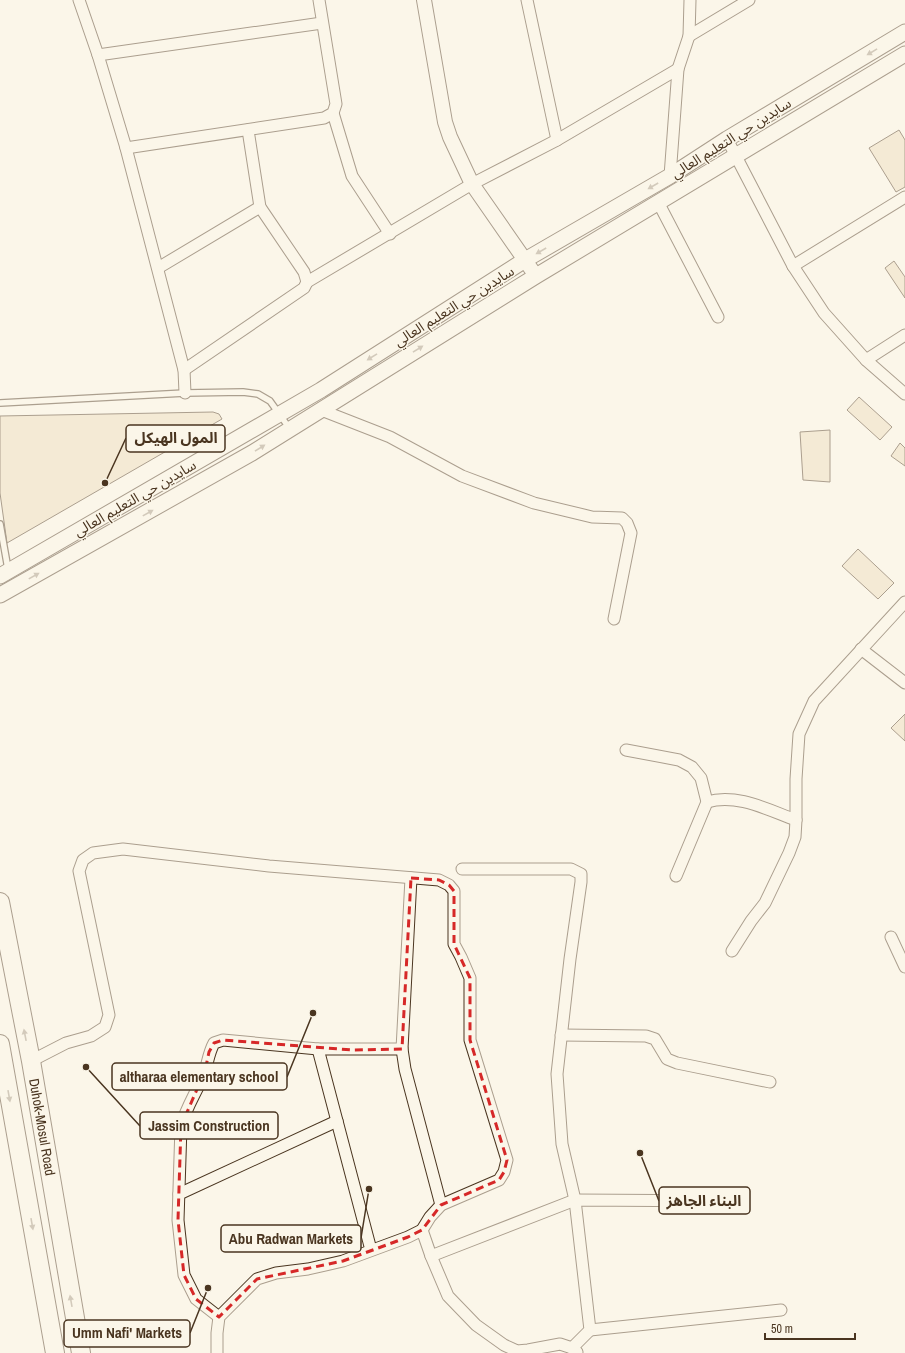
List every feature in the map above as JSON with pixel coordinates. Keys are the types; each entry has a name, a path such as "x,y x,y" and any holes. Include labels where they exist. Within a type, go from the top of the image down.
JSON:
{"highway":[{"name":"Duhok-Mosul Road","path":"0,902 30,1061 80,1353"},
{"name":"Duhok-Mosul Road","path":"0,1044 55,1353"}],"main road":[{"name":"سايدين حي التعليم العالي","path":"4,573 320,390 525,260 670,176 727,139 905,32"},
{"name":"سايدين حي التعليم العالي","path":"0,595 252,453 536,276 905,54"}],"street":[{"path":"79,0 98,55 126,148 184,370 185,393"},
{"path":"319,0 336,104 333,113 352,176 390,234"},
{"path":"424,0 445,122 450,137 472,184 536,276"},
{"path":"527,0 557,140"},
{"path":"670,176 678,69 689,36 690,0"},
{"path":"689,36 749,0"},
{"path":"98,55 322,23"},
{"path":"184,370 304,288 307,282 472,184 557,140 678,69"},
{"path":"126,148 324,118 333,113"},
{"path":"248,130 260,207 304,272 307,282"},
{"path":"727,139 793,266 824,313 866,360 905,394"},
{"path":"793,266 905,197"},
{"path":"658,202 718,317"},
{"path":"158,268 260,207"},
{"path":"866,360 905,335"},
{"path":"321,410 390,437 462,476 534,503 592,516 622,518 627,523 631,533 614,619"},
{"path":"732,951 772,889 795,837 798,734 806,715 814,702 905,602"},
{"path":"861,649 905,683"},
{"path":"626,750 679,760 692,767 701,778 707,802 676,876"},
{"path":"707,802 728,799 742,801 796,820"},
{"path":"30,1061 66,1043 91,1036 105,1028 109,1014 79,871 83,860 93,853 123,849 269,866 439,880 449,885 454,891 454,944 470,978 470,1040 507,1160 504,1172 498,1180 441,1205 430,1217 422,1230 343,1261 308,1269 276,1273 257,1279 219,1317 216,1334 217,1353"},
{"path":"422,1230 430,1256 448,1296 476,1325 504,1345 517,1351 560,1344 575,1350 590,1330 575,1200 562,1144 557,1074 570,959 582,882 581,874 572,869 462,869"},
{"path":"411,878 402,1049 405,1069 441,1205"},
{"path":"891,937 905,967"},
{"path":"561,1035 646,1036 655,1039 667,1059 677,1063 770,1082"},
{"path":"219,1317 196,1299 184,1276 178,1220 181,1126 184,1114 205,1070 209,1052 214,1043 223,1040 318,1049 402,1049"},
{"path":"318,1049 371,1250"},
{"path":"179,1194 337,1121"},
{"path":"430,1256 575,1200 741,1201"},
{"path":"590,1330 780,1310"}],"lane":[{"path":"0,403 185,393 243,392 258,394 270,401 290,429"},
{"path":"0,524 4,573"}],"highlighted area":[{"path":"411,878 439,880 449,885 454,891 454,944 470,978 470,1040 507,1160 504,1172 499,1180 441,1205 422,1230 408,1237 343,1261 257,1279 219,1317 196,1299 184,1275 178,1220 181,1126 205,1071 209,1052 214,1043 223,1040 352,1050 402,1049"}],"building":[{"path":"899,130 905,140 905,187 896,192 869,148"},
{"path":"894,261 905,277 905,298 885,268"},
{"path":"859,397 892,427 880,440 847,410"},
{"path":"213,412 219,414 222,419 7,543 0,493 0,416"},
{"path":"830,430 830,482 803,480 800,432"},
{"path":"900,443 905,448 905,466 891,456"},
{"path":"858,549 894,583 878,599 842,566"},
{"path":"905,714 905,741 891,728"}],"place":[{"name":"المول الهيكل","path":"105,483"},
{"name":"altharaa elementary school","path":"313,1013"},
{"name":"Jassim Construction","path":"86,1067"},
{"name":"البناء الجاهز","path":"640,1153"},
{"name":"Abu Radwan Markets","path":"369,1189"},
{"name":"Umm Nafi' Markets","path":"208,1288"}]}
